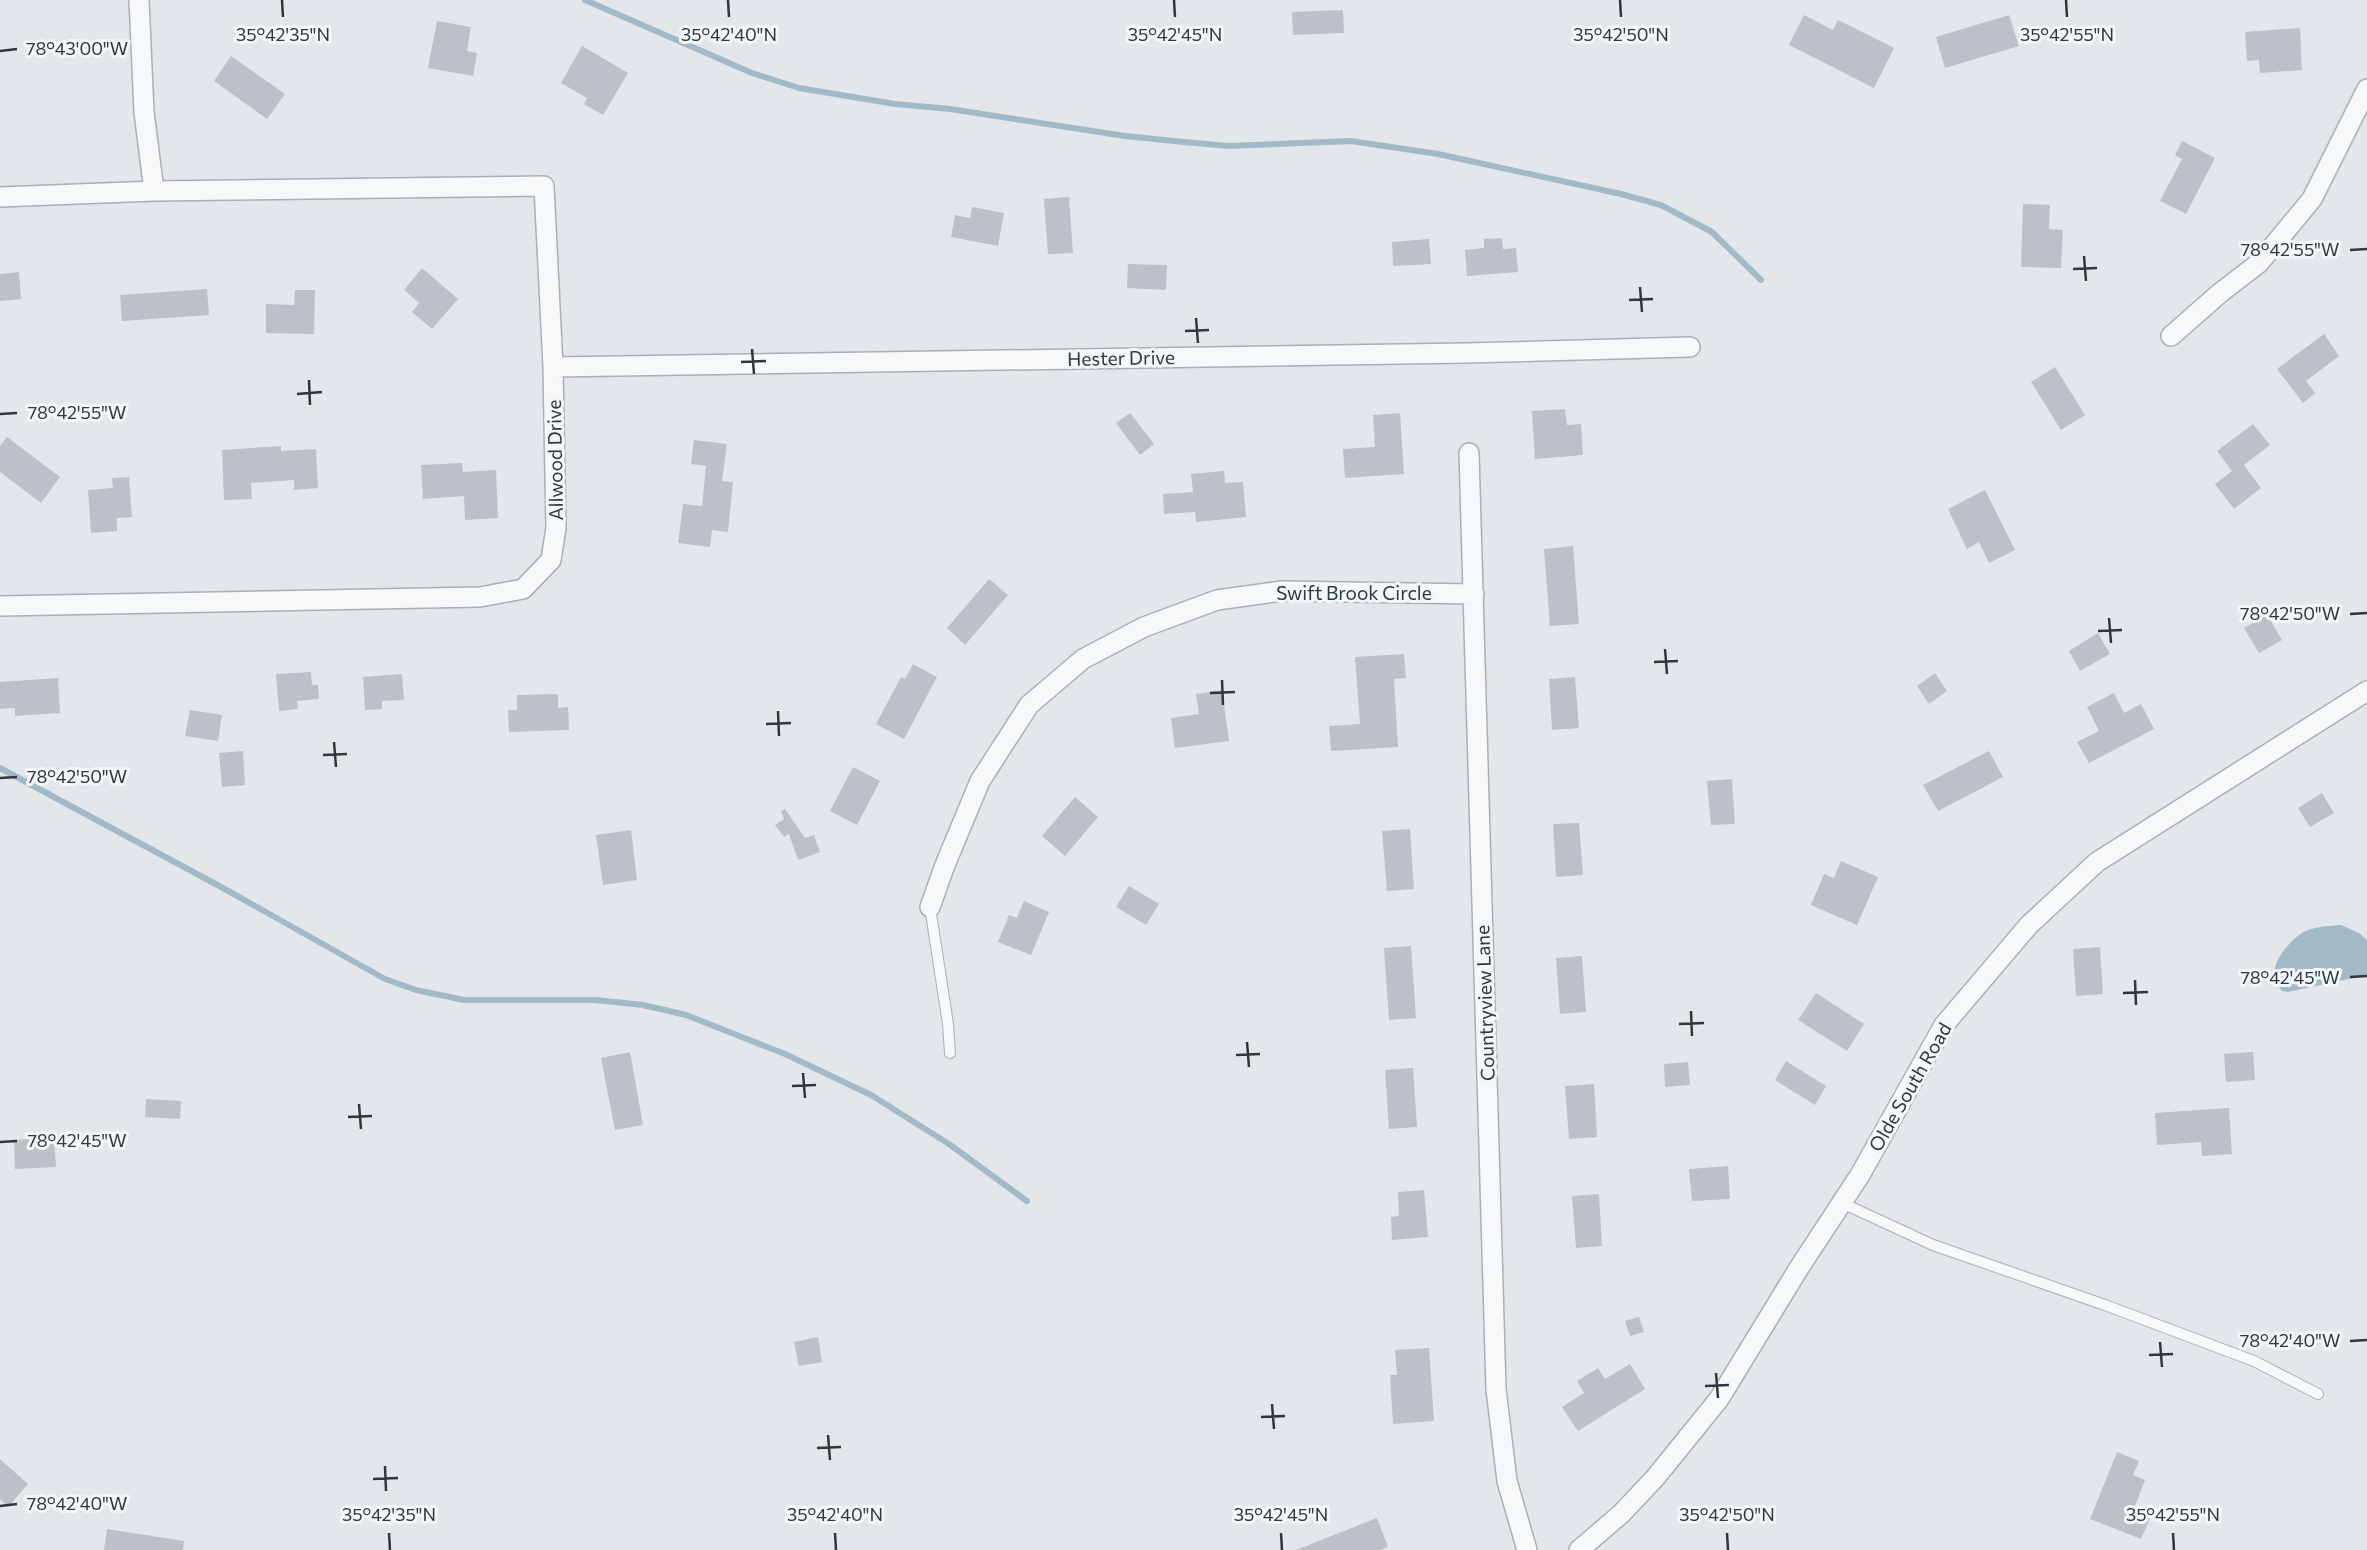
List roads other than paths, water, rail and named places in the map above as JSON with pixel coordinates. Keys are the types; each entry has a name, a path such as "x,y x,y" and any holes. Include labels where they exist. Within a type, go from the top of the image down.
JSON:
{"street":[{"path":"0,197 154,191 144,112 139,0"},
{"path":"2171,336 2259,263 2312,200 2367,89"},
{"name":"Allwood Drive","path":"0,606 480,597 523,589 551,560 556,527 553,367 544,186 154,191"},
{"name":"Hester Drive","path":"553,367 1690,347"},
{"name":"Countryview Lane","path":"1469,453 1496,1389 1507,1481 1527,1550"},
{"name":"Swift Brook Circle","path":"930,907 944,865 980,781 1029,705 1083,659 1144,627 1217,600 1282,591 1474,594"},
{"name":"Olde South Road","path":"1579,1550 1621,1514 1655,1478 1719,1399 1860,1175 1944,1025 2029,925 2097,862 2367,691"}],"lane":[{"path":"930,907 950,1053"},
{"path":"1842,1203 1933,1245 2254,1361 2318,1394"}],"water":[{"path":"2341,925 2367,940 2367,975 2282,991 2275,979 2274,970 2280,956 2291,943 2308,930"}],"waterway":[{"path":"585,0 752,73 799,88 895,104 950,109 1125,136 1184,142 1228,146 1351,141 1438,154 1621,194 1661,205 1712,232 1761,280"},
{"path":"0,768 385,979 416,990 464,1000 596,1000 643,1005 686,1015 785,1054 871,1095 949,1144 1027,1201"}]}
